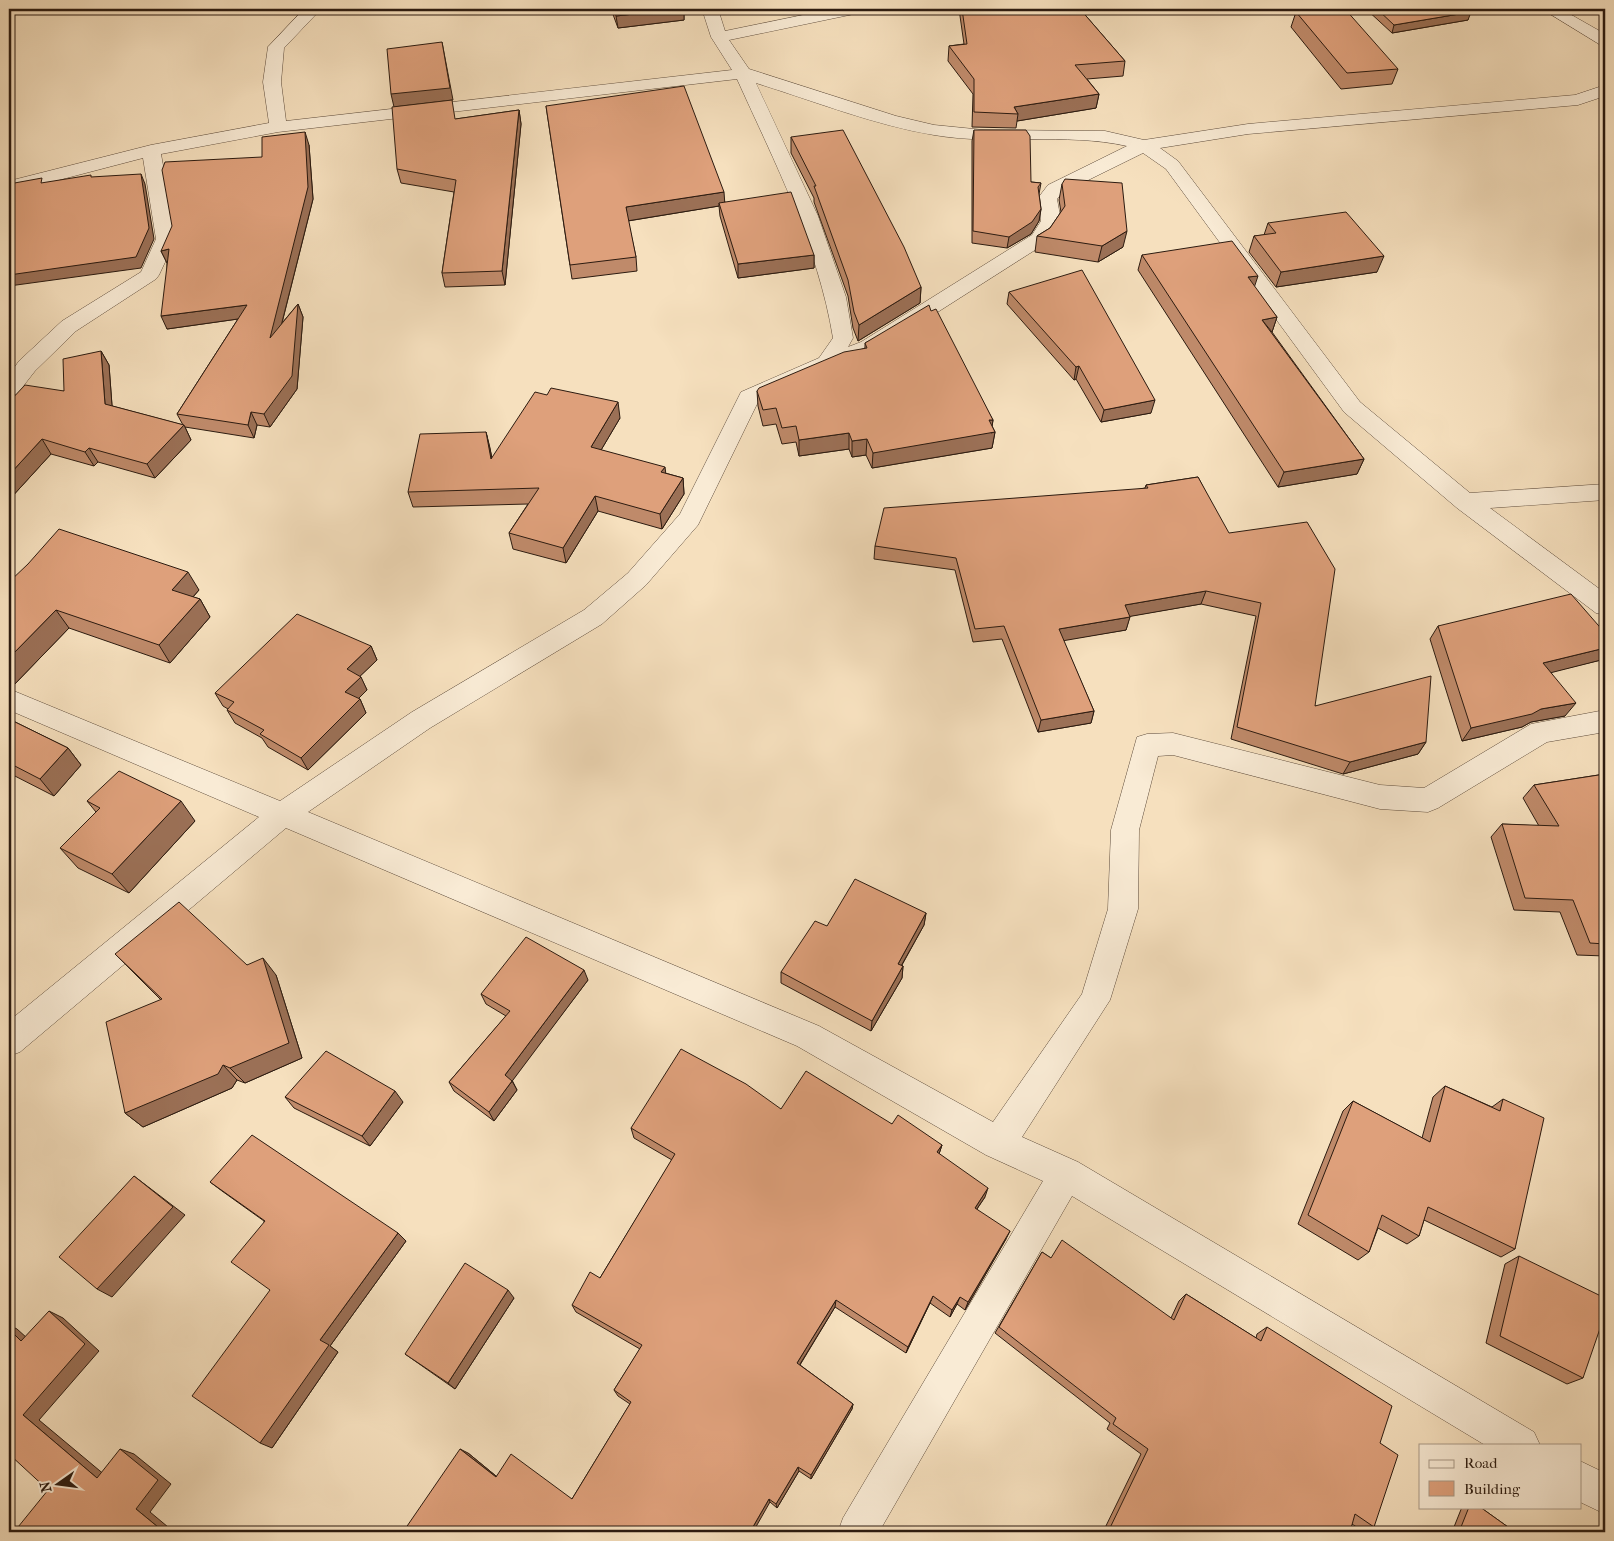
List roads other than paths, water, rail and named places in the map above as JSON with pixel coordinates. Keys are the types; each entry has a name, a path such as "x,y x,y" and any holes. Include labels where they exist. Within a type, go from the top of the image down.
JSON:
{"street":[{"path":"278,127 272,82 276,47 313,9"},
{"path":"710,9 720,37 743,73 808,216 836,297 843,338 828,363"},
{"path":"720,37 854,9"},
{"path":"1550,9 1605,41"},
{"path":"9,187 151,150 278,127 705,79 743,73 891,120 934,130 984,135 1105,136 1144,145 1172,165 1352,407 1465,502 1605,606"},
{"path":"9,1041 232,854 282,815 421,720 593,617 637,579 690,519 749,397 868,347 1039,239 1051,221 1046,198 1055,189 1144,145 1248,129 1578,100 1605,90"},
{"path":"9,389 27,366 69,326 148,274 166,239 151,150"},
{"path":"1465,502 1605,492"},
{"path":"9,699 808,1036 998,1143 1066,1174 1519,1444"},
{"path":"998,1143 1095,1000 1123,909 1125,830 1148,745 1173,744 1380,797 1428,800 1541,732 1605,721"},
{"path":"857,1532 1066,1174"},
{"path":"1582,1481 1605,1495"}]}
